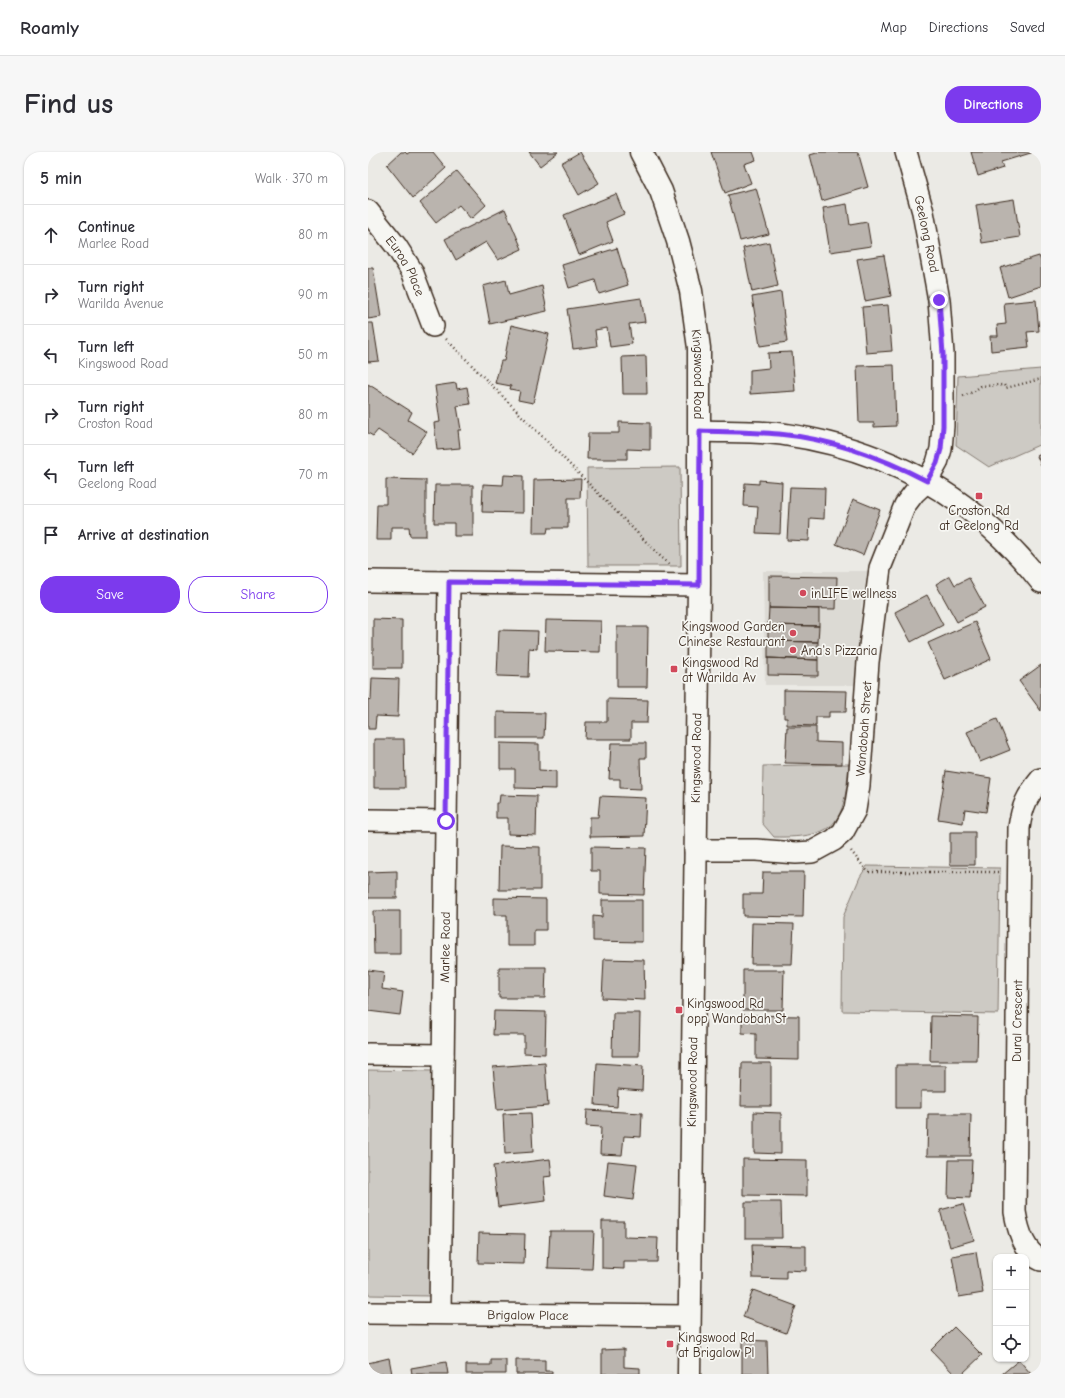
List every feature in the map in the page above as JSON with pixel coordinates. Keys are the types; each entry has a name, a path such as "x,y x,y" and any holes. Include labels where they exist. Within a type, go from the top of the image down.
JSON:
{"street":[{"name":"Kingswood Road","path":"640,152 661,191 678,241 691,291 699,348 699,585 689,1374"},
{"name":"Geelong Road","path":"906,152 924,212 939,300 943,354 941,449 937,463 927,481"},
{"name":"Euroa Place","path":"368,211 396,246 412,271 433,326"},
{"path":"700,431 754,432 806,438 869,454 900,467 927,481 956,500 1003,537 1022,557 1041,582"},
{"name":"Wandobah Street","path":"695,850 756,850 796,853 812,852 839,836 850,821 858,797 868,662 880,568 905,505 914,493 927,481"},
{"path":"368,581 699,585"},
{"name":"Marlee Road","path":"440,1313 449,582"},
{"name":"Dural Crescent","path":"1041,779 1029,795 1022,810 1018,872 1015,1212 1022,1240 1029,1250 1041,1260"},
{"path":"368,820 446,821"},
{"path":"368,1054 444,1055"},
{"name":"Brigalow Place","path":"368,1313 689,1316"}],"path":[{"path":"433,326 662,558 675,567"},
{"path":"943,401 973,392 981,386 1004,385 1006,388 1041,379"},
{"path":"839,836 868,872 1018,872"}],"shaded area":[{"path":"1041,369 1041,444 989,467 956,445 958,376"},
{"path":"680,467 681,566 588,566 587,468"},
{"path":"763,571 868,571 862,601 856,685 765,685"},
{"path":"849,764 844,801 840,814 833,823 824,830 795,837 774,837 762,823 763,766"},
{"path":"867,866 1000,868 998,1014 842,1011 843,917 860,877"},
{"path":"368,1070 433,1071 431,1296 368,1295"}],"building":[{"path":"401,152 405,152 407,154 410,152 433,152 446,168 413,198 387,165"},
{"path":"529,152 558,152 540,166"},
{"path":"580,152 599,183 579,195 561,163"},
{"path":"711,152 753,152 756,160 744,164 751,183 725,193"},
{"path":"820,152 858,152 868,187 822,201 810,155"},
{"path":"971,152 1034,152 1001,162 1003,168 978,176"},
{"path":"457,171 486,205 471,219 459,205 436,223 420,203"},
{"path":"756,188 769,234 740,241 728,195"},
{"path":"616,194 624,214 606,222 613,241 579,255 564,215"},
{"path":"1014,199 1020,237 982,243 976,205"},
{"path":"847,204 850,225 867,222 871,246 830,252 823,208"},
{"path":"505,209 522,249 498,260 486,242 456,260 445,239"},
{"path":"769,242 778,286 752,292 743,248"},
{"path":"617,248 628,285 599,294 595,280 569,288 562,265"},
{"path":"884,255 891,296 865,301 857,259"},
{"path":"1039,256 1041,261 1041,286 1008,297 1000,268"},
{"path":"368,268 373,268 381,317 368,319"},
{"path":"506,280 509,295 542,286 547,311 490,324 483,286"},
{"path":"781,292 787,342 760,346 752,297"},
{"path":"641,298 645,322 629,324 632,344 610,347 607,328 595,330 597,346 573,349 567,309"},
{"path":"1036,300 1039,331 1027,332 1029,347 991,351 990,336 998,336 997,325 1006,324 1004,303"},
{"path":"888,305 892,351 866,353 862,307"},
{"path":"368,323 373,323 379,361 368,362"},
{"path":"511,325 549,334 533,403 518,400 520,391 510,389 511,386 495,383 501,361 504,361"},
{"path":"792,352 795,391 750,394 750,370 769,368 768,353"},
{"path":"646,356 647,394 623,394 622,357"},
{"path":"894,365 896,426 874,427 874,423 859,423 857,366"},
{"path":"456,383 457,389 467,387 470,404 457,406 461,430 458,430 460,448 437,450 434,423 440,422 435,386"},
{"path":"368,384 412,412 408,420 427,432 412,453 378,430 373,436 368,433"},
{"path":"619,422 650,423 650,450 627,449 627,459 587,459 588,433 619,433"},
{"path":"1041,454 1041,465 1037,456"},
{"path":"504,475 523,476 523,513 482,512 483,484 503,485"},
{"path":"386,479 426,480 426,536 410,536 409,527 391,527 391,540 376,540 377,504 386,504"},
{"path":"581,479 580,498 568,498 568,528 548,528 547,533 533,533 534,480"},
{"path":"759,480 782,482 780,534 756,533 758,507 744,506 745,483 759,484"},
{"path":"435,485 473,485 473,536 454,536 454,523 434,523"},
{"path":"790,487 825,488 824,519 810,518 809,541 787,540"},
{"path":"853,499 880,510 863,555 836,544"},
{"name":"inLIFE wellness","path":"769,576 837,577 836,609 769,608"},
{"path":"950,576 955,585 969,578 985,607 957,622 936,584"},
{"path":"927,595 943,625 911,642 895,612"},
{"path":"769,608 819,609 819,626 768,625"},
{"path":"373,619 402,620 402,668 373,668"},
{"path":"546,620 601,621 600,652 545,651"},
{"path":"975,622 991,659 945,680 928,643"},
{"name":"Kingswood Garden Chinese Restaurant","path":"768,625 819,626 818,642 768,641"},
{"path":"617,627 648,627 647,687 617,687"},
{"path":"499,630 538,631 537,649 529,648 528,677 497,676"},
{"name":"Ana's Pizzaria","path":"768,641 818,642 818,660 768,658"},
{"path":"768,658 818,660 818,676 768,675"},
{"path":"1041,665 1041,711 1019,681"},
{"path":"372,678 399,679 398,717 376,716 375,729 368,729 368,699 371,700"},
{"path":"784,690 847,691 846,712 829,712 829,717 816,717 816,726 787,725 787,718 784,718"},
{"path":"607,699 648,700 647,723 631,723 631,739 585,739 586,722 607,722"},
{"path":"497,712 545,713 544,738 497,738"},
{"path":"997,719 1010,750 980,762 967,732"},
{"path":"787,727 816,727 816,742 842,743 842,764 785,763"},
{"path":"374,739 404,739 405,788 374,788"},
{"path":"500,743 539,744 539,770 556,771 556,789 515,788 515,769 500,769"},
{"path":"611,743 646,743 646,758 640,758 641,789 620,788 620,779 609,779"},
{"path":"946,771 991,778 986,812 965,809 963,823 938,819"},
{"path":"500,795 537,796 536,835 508,834 508,818 496,818 496,803 499,803"},
{"path":"600,796 646,798 644,836 590,837 590,817 598,817"},
{"path":"950,832 975,832 975,865 950,865"},
{"path":"500,846 540,847 540,890 499,890"},
{"path":"591,847 646,848 644,895 600,894 600,871 591,871"},
{"path":"397,871 397,898 368,898 368,872"},
{"path":"763,872 804,872 803,917 743,916 743,894 762,894"},
{"path":"494,898 546,899 546,930 534,930 534,946 507,946 507,915 494,915"},
{"path":"602,900 642,900 642,942 593,941 593,916 602,917"},
{"path":"373,911 400,911 400,954 374,954"},
{"path":"752,923 794,924 792,964 751,964"},
{"path":"604,959 644,960 645,1000 602,998"},
{"path":"499,967 546,967 545,998 499,998"},
{"path":"368,970 384,972 382,989 403,992 400,1015 368,1011"},
{"path":"743,970 784,970 783,1010 743,1010"},
{"path":"494,1011 546,1012 545,1054 524,1053 524,1035 493,1035"},
{"path":"613,1013 640,1013 639,1056 612,1056"},
{"path":"742,1015 799,1016 799,1060 756,1059 756,1034 742,1033"},
{"path":"931,1016 978,1017 977,1061 930,1061"},
{"path":"545,1063 548,1106 497,1110 493,1067"},
{"path":"597,1063 643,1066 642,1091 618,1089 617,1107 595,1105"},
{"path":"742,1063 771,1063 771,1106 741,1106"},
{"path":"896,1065 946,1065 946,1091 921,1091 921,1108 896,1108"},
{"path":"587,1110 642,1113 641,1137 624,1136 622,1155 600,1154 601,1127 586,1126"},
{"path":"754,1112 781,1113 781,1154 754,1153"},
{"path":"531,1113 533,1152 505,1154 503,1114"},
{"path":"928,1114 971,1114 970,1156 927,1156"},
{"path":"550,1159 552,1176 544,1177 546,1201 498,1207 493,1166"},
{"path":"743,1159 807,1160 807,1196 743,1195"},
{"path":"949,1160 972,1160 970,1198 948,1197"},
{"path":"608,1161 637,1164 633,1200 604,1196"},
{"path":"745,1202 781,1202 782,1238 745,1238"},
{"path":"963,1204 974,1240 950,1247 940,1210"},
{"path":"602,1221 624,1221 624,1237 658,1238 657,1262 624,1262 624,1269 602,1268"},
{"path":"550,1231 594,1231 592,1269 548,1268"},
{"path":"479,1233 525,1234 524,1264 478,1263"},
{"path":"752,1245 806,1246 806,1271 786,1270 786,1279 753,1278"},
{"path":"976,1252 983,1293 959,1297 952,1256"},
{"path":"753,1290 796,1306 786,1333 743,1317"},
{"path":"954,1327 982,1355 962,1374 954,1374 931,1350"},
{"path":"742,1340 767,1341 768,1374 742,1374"},
{"path":"624,1349 624,1367 640,1368 640,1374 602,1374 602,1350"},
{"path":"389,1358 392,1374 368,1374 368,1363"},
{"path":"491,1360 506,1360 506,1374 466,1374 466,1365 491,1365"},
{"path":"516,1360 545,1360 545,1371 552,1371 552,1374 516,1374"},
{"path":"446,1362 448,1374 412,1374 411,1368"},
{"path":"1017,1362 1021,1362 1031,1374 1002,1374"}],"place":[{"name":"Croston Rd at Geelong Rd","path":"979,496"},
{"name":"inLIFE wellness","path":"803,593"},
{"name":"Kingswood Garden Chinese Restaurant","path":"793,633"},
{"name":"Ana's Pizzaria","path":"793,650"},
{"name":"Kingswood Rd at Warilda Av","path":"674,669"},
{"name":"Kingswood Rd opp Wandobah St","path":"679,1010"},
{"name":"Kingswood Rd at Brigalow Pl","path":"670,1344"}],"route":[{"path":"446,821 449,582 699,585 700,431 754,432 806,438 869,454 900,467 927,481 937,463 941,449 943,426 943,354 939,300"}]}
